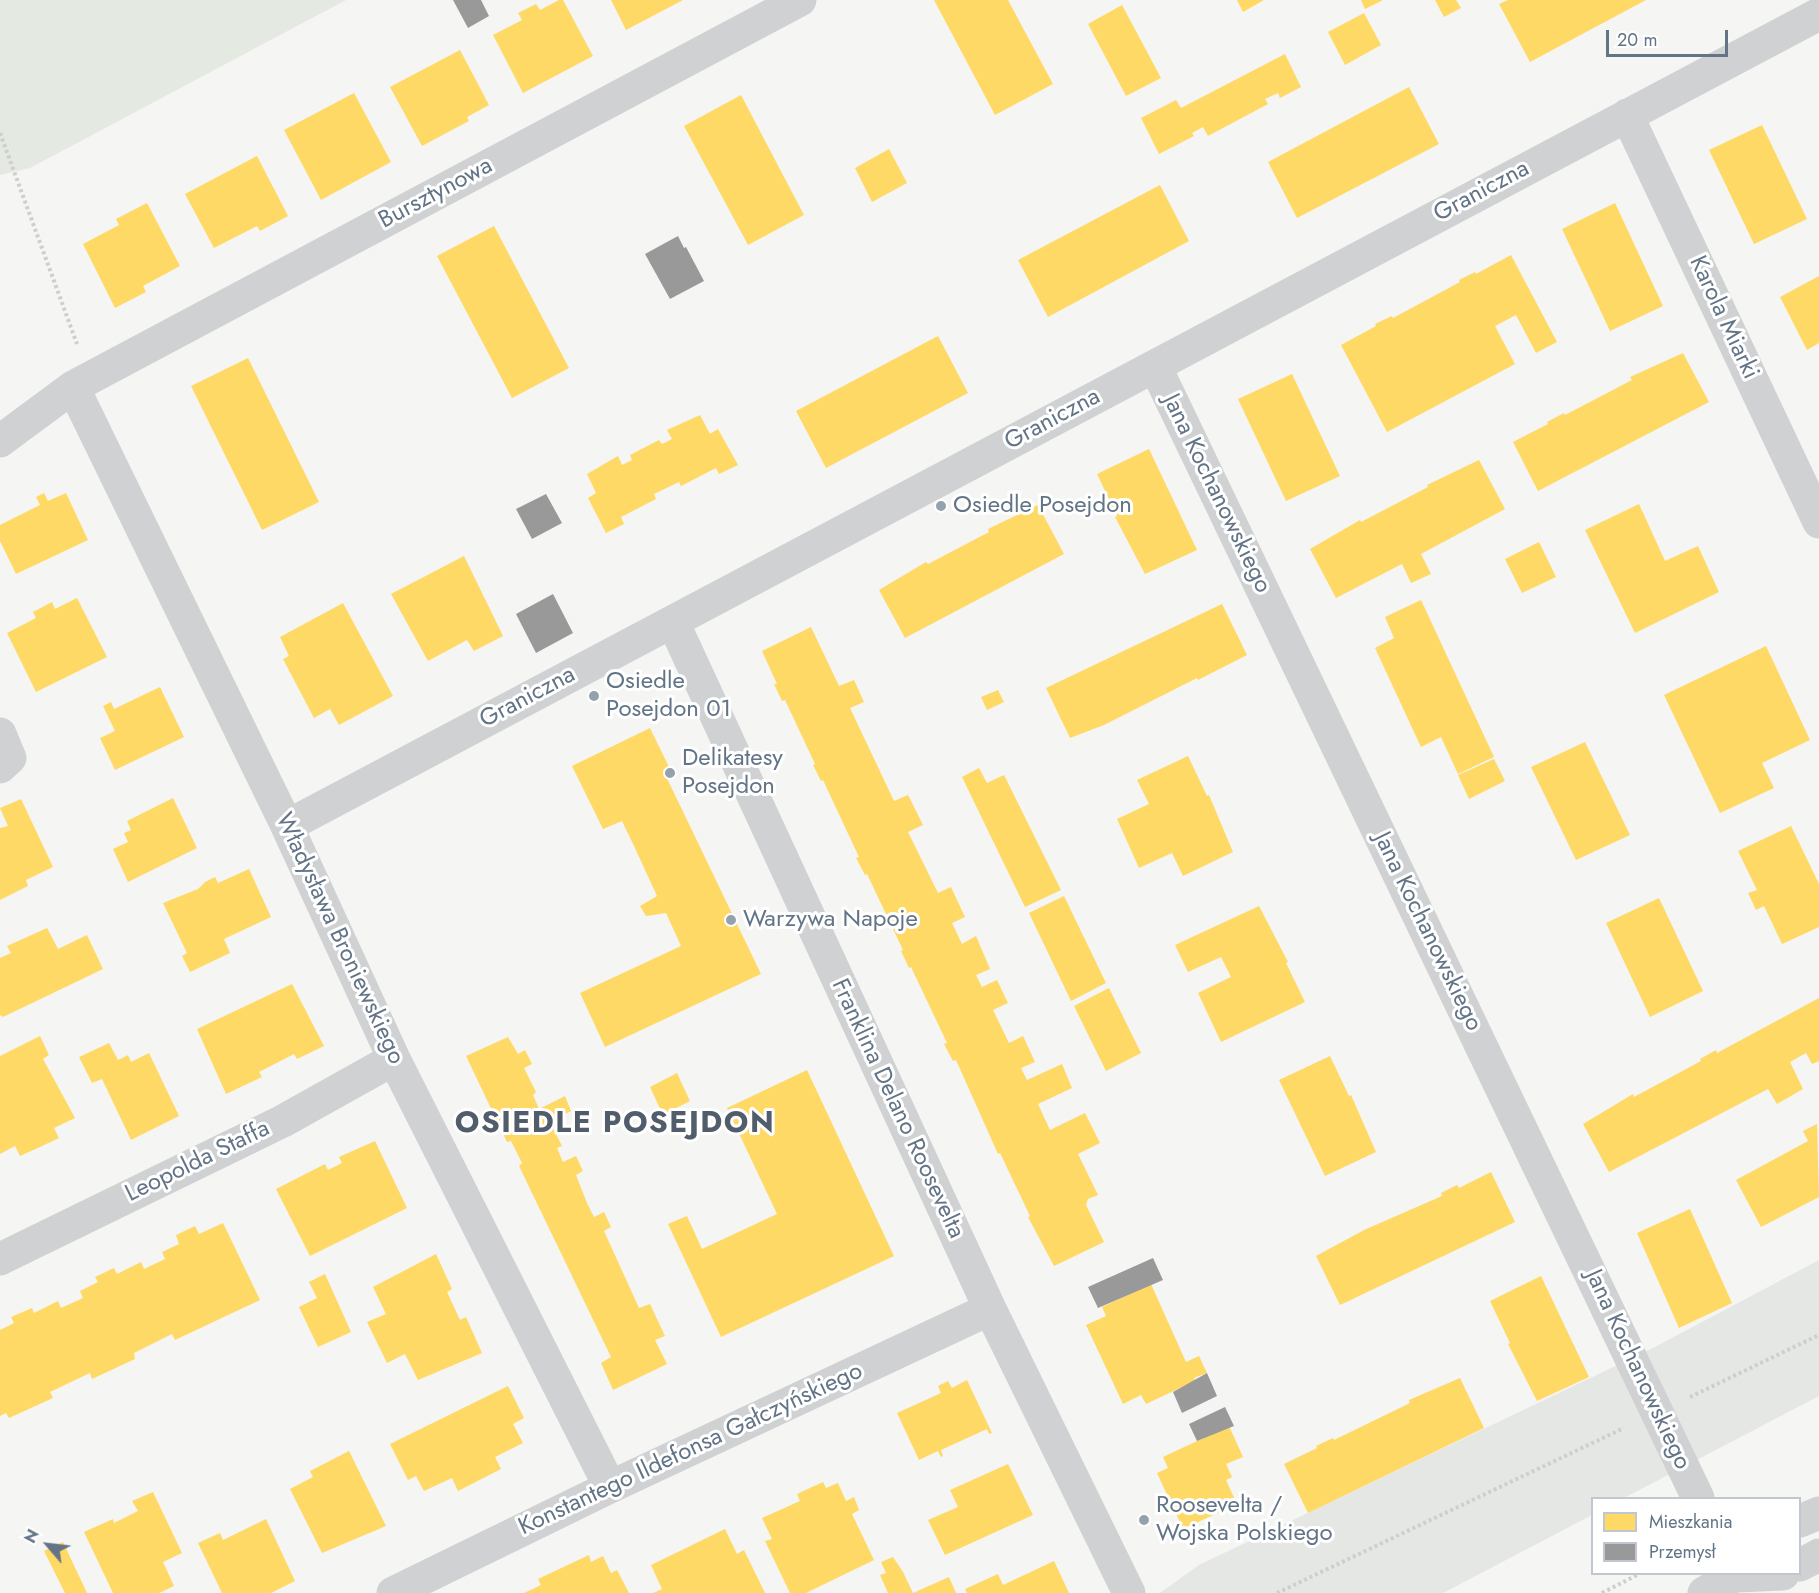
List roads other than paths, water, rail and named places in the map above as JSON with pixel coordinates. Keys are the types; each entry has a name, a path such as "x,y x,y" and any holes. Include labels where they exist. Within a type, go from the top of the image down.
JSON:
{"street":[{"name":"Bursztynowa","path":"0,441 73,387 800,0"},
{"name":"Graniczna","path":"287,826 1819,14"},
{"name":"Karola Miarki","path":"1627,115 1819,522"},
{"name":"Jana Kochanowskiego","path":"1155,366 1698,1497"},
{"name":"Władysława Broniewskiego","path":"73,387 287,826 394,1059 610,1487"},
{"name":"Franklina Delano Roosevelta","path":"673,622 990,1309 1129,1593"},
{"path":"0,734 10,758 0,767"},
{"name":"Leopolda Staffa","path":"0,1259 283,1121 394,1059"},
{"name":"Konstantego Ildefonsa Gałczyńskiego","path":"393,1593 610,1487 990,1309"},
{"path":"1801,1521 1819,1513"},
{"path":"1801,1564 1819,1555"},
{"path":"1704,1593 1734,1575"}],"place":[{"name":"Osiedle Posejdon","path":"941,506"},
{"name":"Osiedle Posejdon 01","path":"594,696"},
{"name":"Delikatesy Posejdon","path":"670,773"},
{"name":"Warzywa Napoje","path":"731,920"},
{"name":"Roosevelta / Wojska Polskiego","path":"1144,1520"}],"district":[{"name":"OSIEDLE POSEJDON","path":"615,1125"}]}
